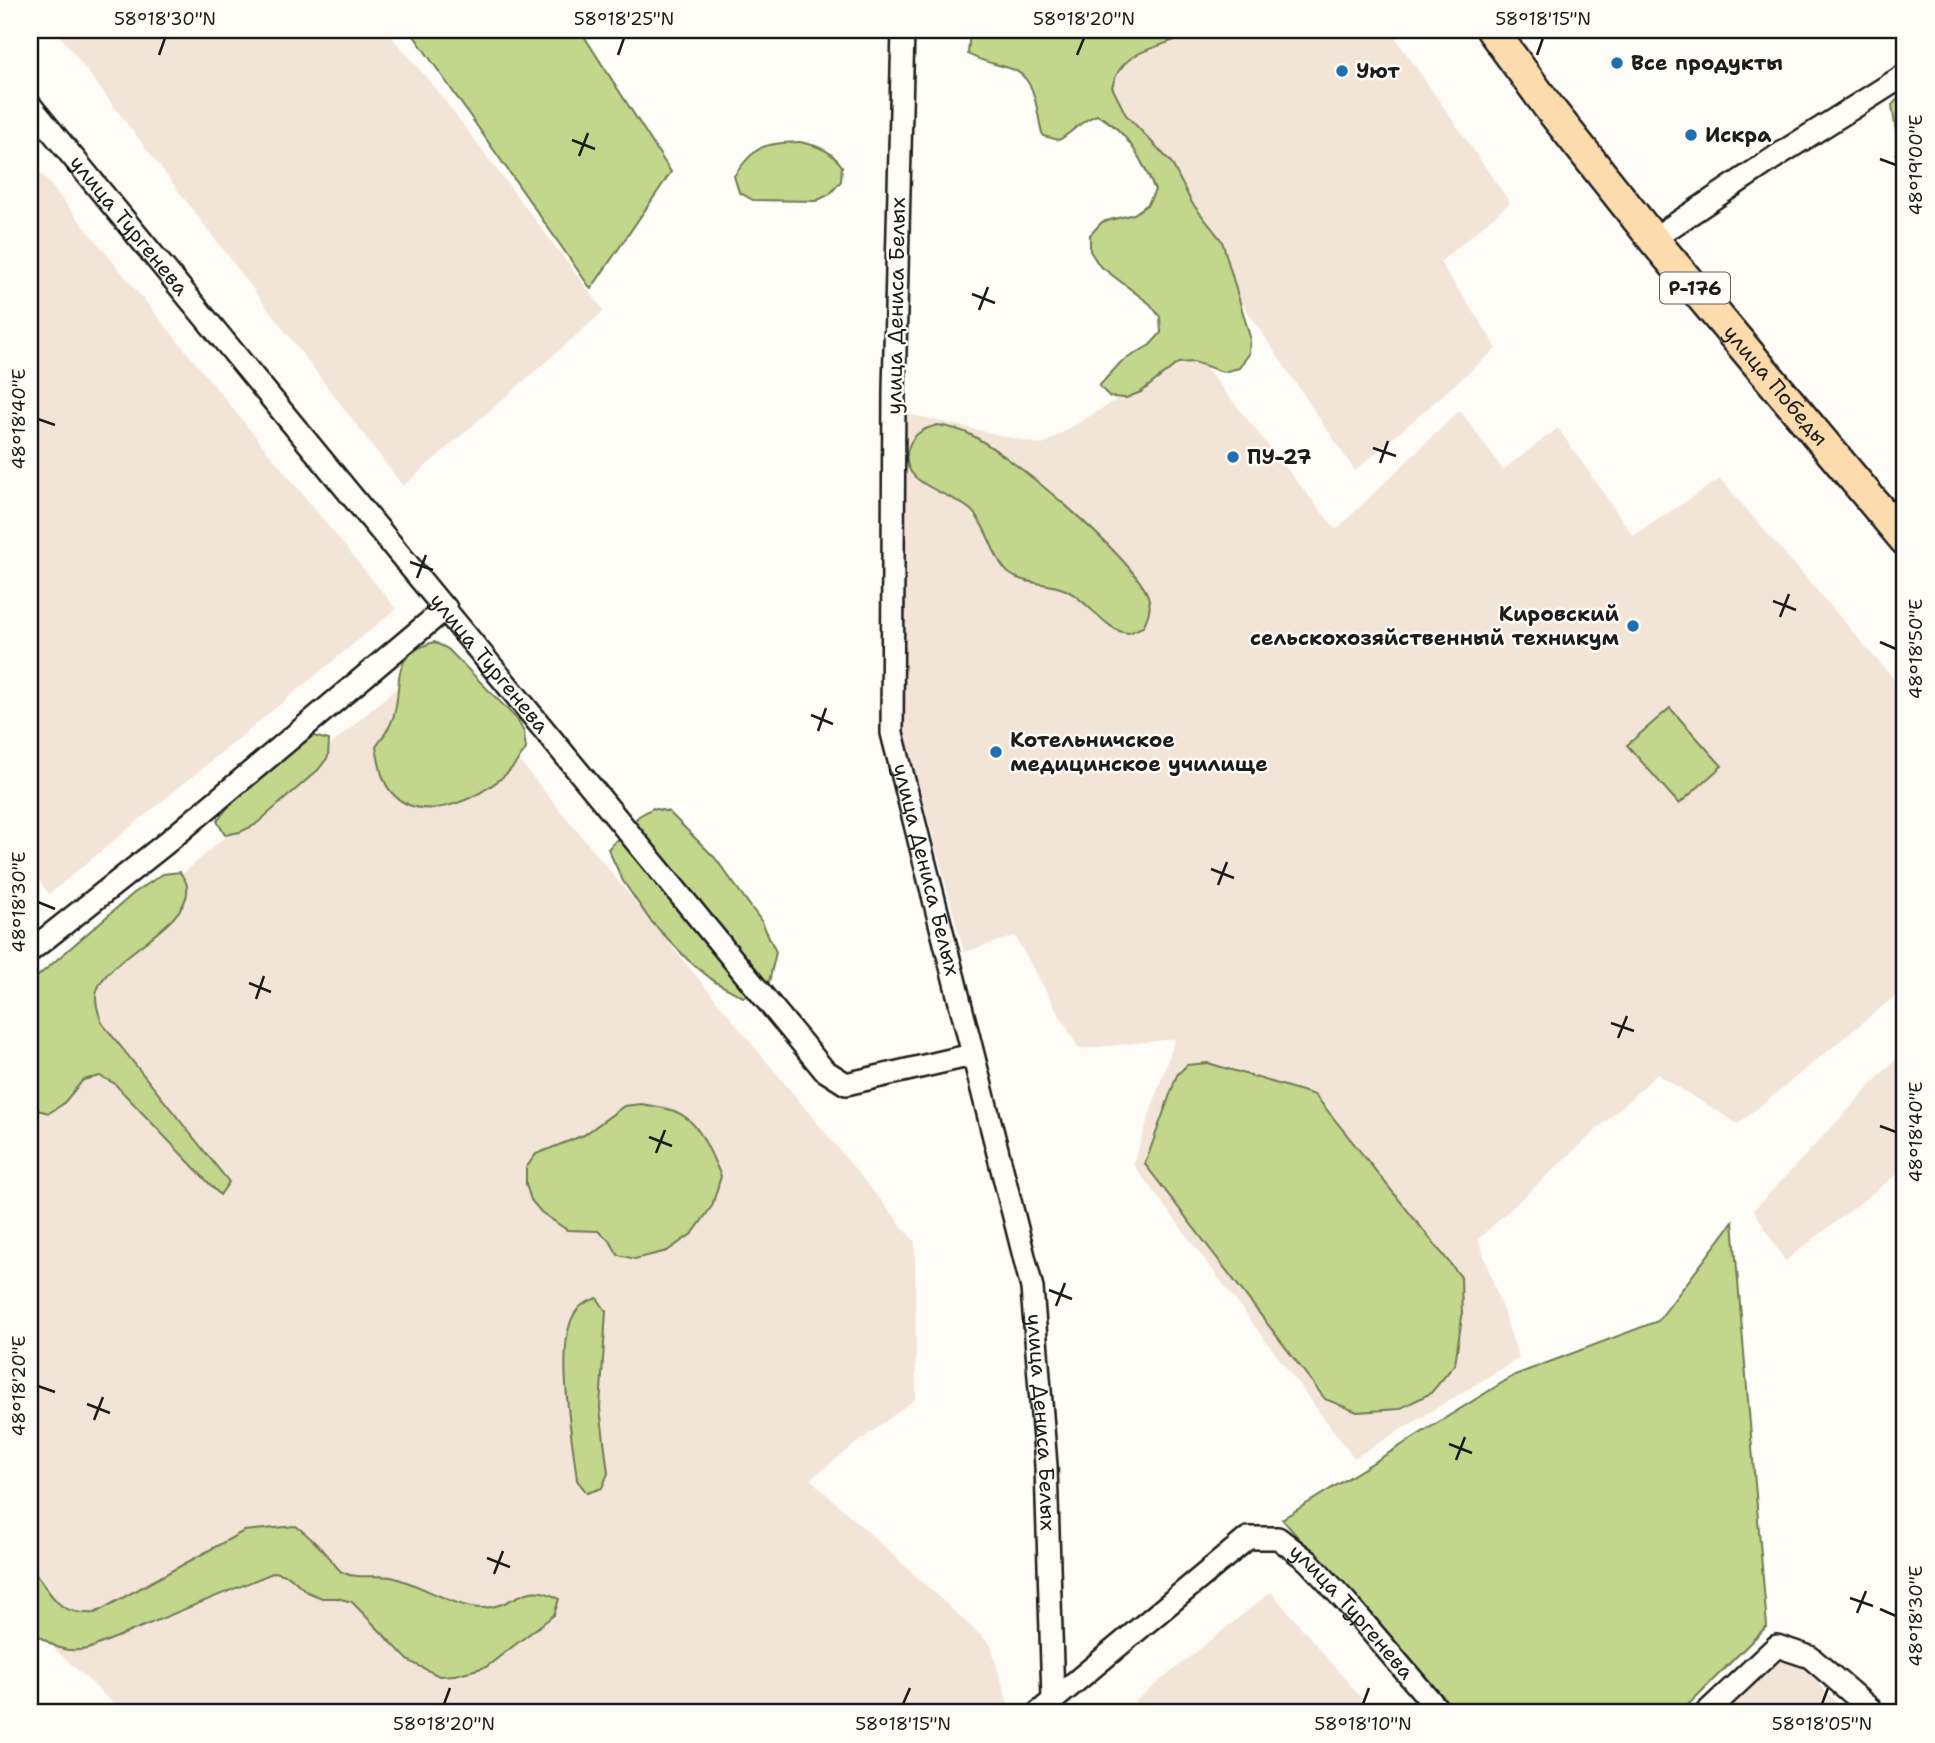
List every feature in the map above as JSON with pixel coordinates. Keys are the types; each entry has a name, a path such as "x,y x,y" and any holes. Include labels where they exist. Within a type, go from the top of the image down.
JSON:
{"highway":[{"name":"улица Победы","path":"1492,30 1653,239 1905,540"}],"street":[{"name":"улица Дениса Белых","path":"904,30 894,390 892,733 1032,1288 1046,1466 1046,1706"},
{"path":"1653,239 1905,75"},
{"name":"улица Тургенева","path":"30,105 824,1070 846,1084 972,1055"},
{"path":"30,951 165,845 446,608"},
{"name":"улица Тургенева","path":"1046,1706 1248,1538 1278,1538 1308,1561 1441,1713"},
{"path":"1706,1713 1777,1646 1810,1657 1875,1713"}],"shaded area":[{"path":"56,30 386,30 435,88 604,311 403,486"},
{"path":"1165,30 1390,30 1510,203 1440,262 1497,348 1355,471 1094,83"},
{"path":"30,160 396,609 49,894 30,868"},
{"path":"1194,353 1336,530 1460,410 1503,470 1558,428 1633,536 1720,479 1905,692 1905,988 1738,1124 1657,1074 1478,1239 1519,1358 1354,1458 1133,1164 1175,1039 1079,1049 1015,936 964,952 905,732 904,413 1042,445"},
{"path":"433,656 915,1242 916,1398 810,1479 990,1644 1011,1713 124,1713 30,1626 30,1007"},
{"path":"1905,1049 1905,1168 1785,1261 1754,1210"},
{"path":"1271,1592 1374,1713 1120,1713"},
{"path":"1790,1652 1846,1713 1725,1713"}],"green space":[{"path":"410,30 580,30 671,172 591,289"},
{"path":"970,30 1195,30 1135,56 1117,73 1112,87 1126,115 1171,162 1192,203 1222,241 1250,337 1249,354 1239,368 1223,372 1194,362 1178,363 1141,392 1126,398 1110,397 1099,386 1121,362 1150,345 1161,333 1160,317 1150,304 1099,265 1090,251 1090,235 1102,222 1134,214 1148,204 1155,190 1139,157 1125,137 1097,115 1059,140 1043,136 1034,96 1026,79 1009,68 968,54"},
{"path":"1905,91 1905,177 1896,162 1896,131 1892,105"},
{"path":"800,142 824,150 842,166 841,181 830,194 816,201 753,200 739,192 734,176 755,152 768,145"},
{"path":"938,425 965,432 988,445 1039,483 1095,532 1119,556 1148,596 1148,616 1143,627 1128,633 1121,632 1071,593 1023,580 1009,573 973,512 917,479 910,470 907,459 911,441 920,432"},
{"path":"434,642 448,649 517,719 524,732 526,749 508,772 480,793 450,805 434,808 404,803 392,793 385,783 376,747 393,718 403,663 419,648"},
{"path":"1670,708 1722,766 1679,804 1627,745"},
{"path":"313,736 329,740 328,757 318,770 255,825 225,835 217,821 227,809 262,775"},
{"path":"653,808 669,812 715,858 762,922 776,952 769,982 758,994 743,997 715,982 688,960 650,920 623,881 608,849 639,816"},
{"path":"180,872 187,886 185,900 177,914 103,979 97,991 96,1004 102,1023 229,1182 220,1195 114,1083 100,1076 83,1080 63,1104 49,1113 33,1109 30,1105 30,983 134,893 163,874"},
{"path":"1208,1063 1315,1095 1461,1277 1462,1317 1455,1364 1431,1393 1399,1409 1357,1412 1325,1399 1145,1164 1177,1075 1187,1065"},
{"path":"641,1104 670,1110 683,1115 691,1122 703,1138 721,1176 712,1206 693,1233 667,1251 635,1259 618,1255 610,1241 598,1231 567,1230 541,1212 531,1200 526,1184 526,1168 536,1154 584,1135 624,1106"},
{"path":"1733,1222 1767,1626 1680,1713 1451,1713 1282,1519 1515,1375 1658,1321"},
{"path":"597,1298 606,1311 600,1408 608,1473 602,1488 587,1493 577,1480 565,1370 566,1347 575,1313 582,1305"},
{"path":"296,1526 317,1544 340,1571 348,1574 391,1577 473,1607 494,1606 537,1591 559,1599 554,1615 486,1667 439,1676 409,1661 352,1602 322,1598 307,1592 289,1576 275,1572 88,1649 63,1649 30,1629 30,1569 52,1597 65,1608 95,1613 244,1531"}],"place":[{"name":"Все продукты","path":"1617,63"},
{"name":"Уют","path":"1342,71"},
{"name":"Искра","path":"1691,135"},
{"name":"ПУ-27","path":"1233,457"},
{"name":"Кировский сельскохозяйственный техникум","path":"1633,626"},
{"name":"Котельничское медицинское училище","path":"996,752"}]}
